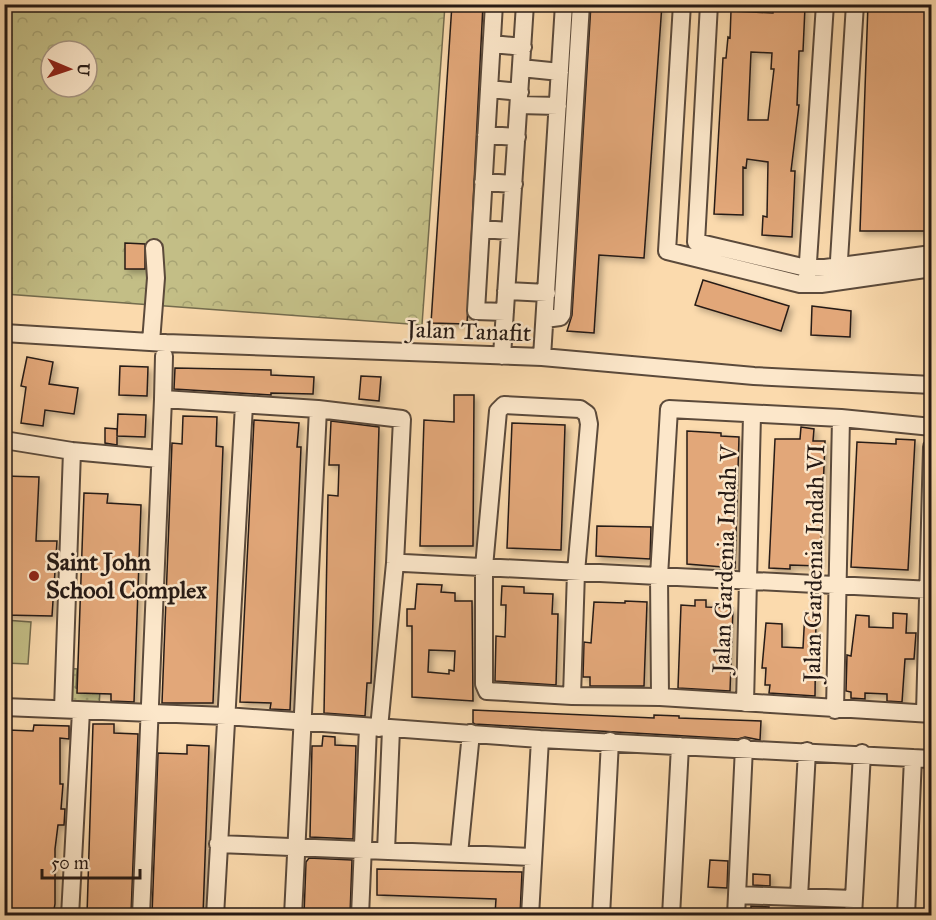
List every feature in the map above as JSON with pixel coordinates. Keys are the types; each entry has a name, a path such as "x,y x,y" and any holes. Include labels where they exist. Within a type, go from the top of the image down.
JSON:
{"street":[{"path":"494,4 476,311 505,312"},
{"path":"502,356 525,4"},
{"path":"545,319 560,317 562,314 556,276 558,100 564,4"},
{"path":"542,357 546,293 556,276 576,95 581,4"},
{"path":"667,251 682,4"},
{"path":"696,242 709,4"},
{"path":"808,276 825,4"},
{"path":"838,273 855,4"},
{"path":"492,44 523,47"},
{"path":"561,45 579,47"},
{"path":"521,68 560,72"},
{"path":"489,89 519,99 558,100 576,95"},
{"path":"486,135 517,137"},
{"path":"483,182 514,184"},
{"path":"481,229 510,231"},
{"path":"667,251 696,242 808,276"},
{"path":"151,342 156,278 154,248"},
{"path":"667,251 808,276 932,268"},
{"path":"838,273 932,254"},
{"path":"478,274 546,293"},
{"name":"Jalan Tanafit","path":"4,333 151,342 542,357 754,376 932,385"},
{"path":"141,915 164,356"},
{"path":"163,399 318,409 398,418 403,423 395,563 380,728 363,851 360,915"},
{"path":"215,915 244,405"},
{"path":"572,696 576,572 590,424 587,414 580,409 504,405 498,411 484,567 484,684 487,691 572,696 660,697 835,710 928,713 932,447"},
{"path":"293,915 318,409"},
{"path":"660,697 659,576 669,409 841,418 932,427"},
{"name":"Jalan Gardenia Indah V","path":"745,703 752,415"},
{"name":"Jalan Gardenia Indah VI","path":"835,710 841,418"},
{"path":"4,440 72,451 159,459"},
{"path":"63,710 72,451"},
{"path":"404,563 929,590"},
{"path":"4,707 226,716 471,733 610,746 744,747 932,759"},
{"path":"70,915 81,711"},
{"path":"380,728 386,851"},
{"path":"459,854 471,733"},
{"path":"530,915 540,739"},
{"path":"601,915 610,746"},
{"path":"670,915 680,746"},
{"path":"736,915 744,747"},
{"path":"799,897 807,751"},
{"path":"737,895 799,897 853,907 862,753"},
{"path":"906,915 913,758"},
{"path":"218,844 532,857"}],"green space":[{"path":"4,5 445,5 422,325 5,294"},
{"path":"5,620 31,622 28,664 5,663"},
{"path":"66,668 77,669 76,688 100,689 99,709 65,708"}],"building":[{"path":"452,4 483,4 467,324 431,323"},
{"path":"591,4 662,4 644,258 599,255 594,333 567,331 572,315"},
{"path":"868,4 932,4 932,231 860,231"},
{"path":"774,6 805,7 803,51 799,51 797,105 799,105 791,171 795,171 792,237 762,235 763,216 767,217 768,162 747,159 746,168 743,167 743,215 714,214 723,58 726,58 728,37 730,38 731,11 773,13","holes":["751,52 772,53 771,69 774,69 768,120 748,120"]},
{"path":"125,243 145,244 145,269 125,269"},
{"path":"703,280 789,306 781,331 695,305"},
{"path":"812,306 851,311 850,337 811,335"},
{"path":"27,357 53,362 49,384 78,388 74,414 45,410 43,426 21,423 26,387 21,386"},
{"path":"120,366 148,367 147,396 119,395"},
{"path":"175,368 271,370 271,375 314,377 313,394 271,393 271,395 174,389"},
{"path":"361,376 381,377 379,401 359,399"},
{"path":"454,395 474,395 473,546 420,546 424,420 454,422"},
{"path":"118,414 146,415 145,437 117,436"},
{"path":"183,416 217,417 216,446 223,447 213,703 162,703 172,443 182,444"},
{"path":"254,420 299,423 297,447 301,447 290,710 270,709 271,703 240,702"},
{"path":"331,421 379,427 371,683 367,683 365,716 324,713 328,495 338,496 339,465 329,465"},
{"path":"512,423 565,425 561,550 507,548"},
{"path":"801,427 814,429 813,441 825,441 820,566 790,565 790,569 769,568 775,439 800,439"},
{"path":"105,428 117,429 117,445 105,443"},
{"path":"687,431 721,433 721,436 739,437 735,568 687,564"},
{"path":"896,439 915,440 908,570 851,567 857,442 896,444"},
{"path":"4,476 39,477 36,541 57,541 52,616 4,615"},
{"path":"84,493 108,494 107,503 141,505 134,702 111,701 111,694 77,693"},
{"path":"597,526 651,527 650,559 596,556"},
{"path":"417,584 442,585 441,592 455,593 455,601 472,601 473,701 412,697 412,626 407,626 407,609 415,609","holes":["429,650 455,651 454,671 449,670 449,674 428,672"]},
{"path":"502,586 524,587 524,593 553,594 552,614 558,614 556,685 495,681 496,636 505,637 506,605 501,605"},
{"path":"695,600 706,600 706,607 733,608 730,691 678,688 681,605 695,606"},
{"path":"625,601 647,602 644,686 590,686 590,677 583,677 584,642 591,643 594,602 625,603"},
{"path":"805,611 816,611 815,696 769,693 770,685 765,685 766,668 762,668 766,623 782,624 782,647 803,648"},
{"path":"893,613 907,614 906,633 916,633 914,659 905,659 902,702 887,701 887,694 865,693 865,699 851,698 851,692 846,691 847,655 851,656 856,615 869,616 869,627 893,628"},
{"path":"473,710 654,718 654,715 761,721 760,740 745,737 738,739 475,724 473,723"},
{"path":"93,724 114,724 114,733 138,734 131,915 87,915"},
{"path":"34,725 69,726 69,739 60,738 60,784 63,784 61,809 65,809 64,825 58,825 55,849 55,904 53,915 4,915 4,750 7,751 8,730 33,731"},
{"path":"323,736 335,737 335,745 356,746 353,839 310,837 312,746 322,746"},
{"path":"187,745 209,746 203,915 152,915 158,753 187,754"},
{"path":"309,858 352,860 350,915 304,915 306,862"},
{"path":"710,860 728,861 727,888 708,887"},
{"path":"377,869 522,872 520,915 495,915 496,899 377,895"},
{"path":"753,874 770,875 770,886 753,885"},
{"path":"751,906 769,907 768,915 751,915"}],"place":[{"name":"Saint John School Complex","path":"34,576"}]}
